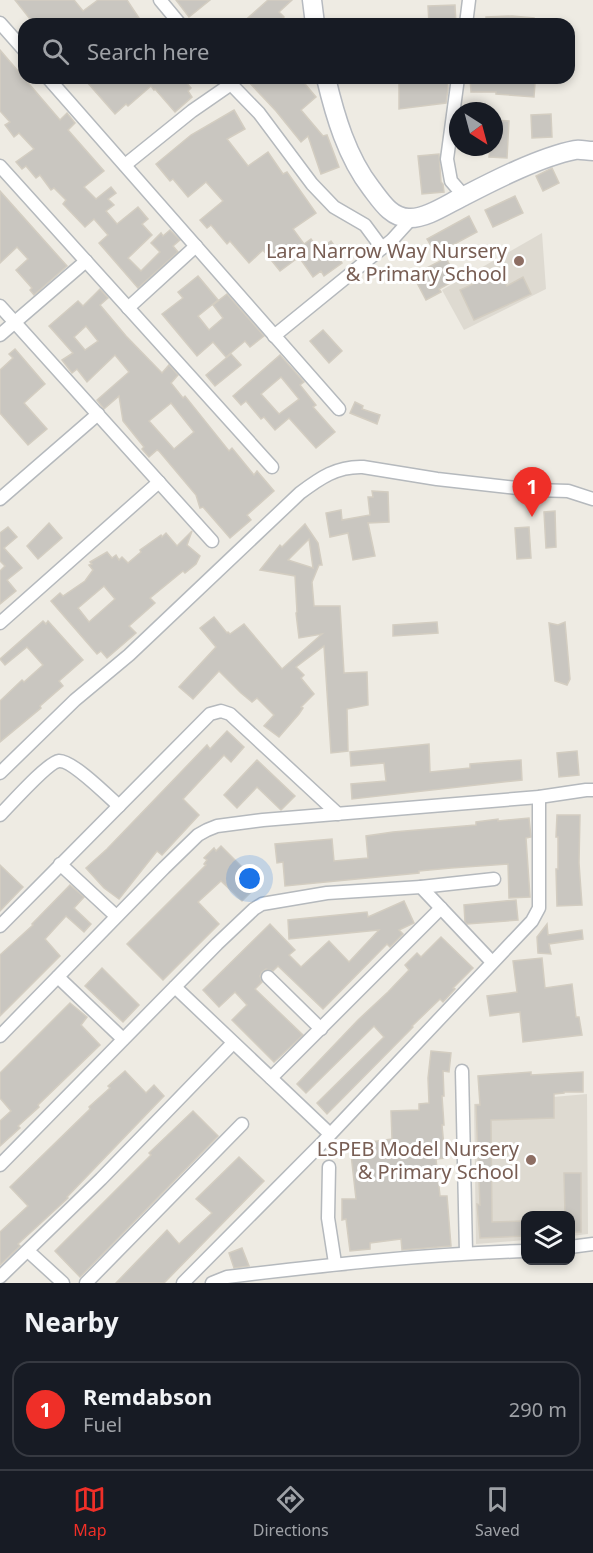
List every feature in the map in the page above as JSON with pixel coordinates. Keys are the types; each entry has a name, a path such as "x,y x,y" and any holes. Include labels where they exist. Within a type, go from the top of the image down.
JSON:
{"street":[{"path":"160,0 175,18"},
{"path":"312,0 314,18"},
{"path":"467,18 469,0"},
{"path":"0,24 18,44"},
{"path":"53,84 339,409"},
{"path":"125,165 224,84"},
{"path":"231,84 259,113 320,192 334,207 365,225 382,248"},
{"path":"328,84 355,165 384,206 397,216 411,219"},
{"path":"457,84 447,159 451,182 464,196"},
{"path":"274,336 392,240 411,219 438,210 547,159 576,150 593,151"},
{"path":"0,166 272,467"},
{"path":"128,308 196,246"},
{"path":"0,335 86,261"},
{"path":"0,306 212,541"},
{"path":"0,499 98,414"},
{"path":"0,773 75,700 137,647 300,492 329,473 350,467 363,467 468,483 568,491 593,499"},
{"path":"0,623 159,482"},
{"path":"0,926 210,714 221,711 230,714 338,813"},
{"path":"0,815 42,773 58,761 63,761 84,775 119,806"},
{"path":"0,1036 184,848 207,830 217,826 264,820 539,797 593,790"},
{"path":"183,1283 330,1134 532,921 539,908 539,797"},
{"path":"60,864 116,916"},
{"path":"0,1165 244,918 262,904 327,893 421,887 494,879"},
{"path":"421,887 492,963"},
{"path":"271,1078 441,908"},
{"path":"58,977 123,1039"},
{"path":"268,977 321,1029"},
{"path":"175,987 330,1134"},
{"path":"0,1277 233,1043"},
{"path":"462,1071 466,1253"},
{"path":"86,1283 242,1125"},
{"path":"329,1167 328,1218 335,1263"},
{"path":"575,1246 593,1244"},
{"path":"28,1251 63,1283"},
{"path":"212,1283 227,1277 335,1263 521,1251"}],"shaded area":[{"name":"Lara Narrow Way Nursery & Primary School","path":"542,233 546,289 464,330 442,290"},
{"name":"LSPEB Model Nursery & Primary School","path":"587,1094 588,1234 575,1236 575,1211 521,1211 521,1240 476,1244 474,1104"}],"building":[{"path":"15,0 74,0 83,11 98,0 127,0 139,18 29,18"},
{"path":"176,0 210,0 189,17"},
{"path":"268,0 292,0 279,12 283,18 248,18"},
{"path":"455,5 456,18 429,18 428,6"},
{"path":"512,16 534,18 486,18"},
{"path":"0,50 18,71 18,84 29,84 60,120 67,113 75,123 68,130 104,171 84,187 96,199 111,187 116,193 108,199 114,205 106,211 117,224 138,207 148,219 142,224 152,235 128,258 141,271 160,252 151,243 161,233 163,236 170,230 180,240 173,246 178,252 138,288 99,243 108,235 94,219 85,227 63,204 66,200 54,188 51,190 40,175 36,178 26,166 22,169 16,162 34,149 19,133 14,137 5,125 10,122 0,111"},
{"path":"89,84 187,84 191,88 188,91 192,97 175,112 151,86 115,114"},
{"path":"251,84 305,84 316,97 301,110 323,136 327,135 339,167 321,174 308,136 301,142"},
{"path":"399,84 448,84 446,103 399,109"},
{"path":"470,84 535,84 534,97 496,94 496,92 471,92"},
{"path":"234,110 245,129 227,139 248,166 268,152 283,174 287,172 316,213 293,229 304,244 311,239 319,250 331,241 336,248 339,245 345,253 339,258 342,263 324,276 321,271 313,277 299,257 280,271 263,250 249,263 230,241 227,244 211,225 207,228 200,220 223,201 206,182 188,197 156,164 191,135"},
{"path":"551,114 552,137 532,138 531,115"},
{"path":"503,121 509,121 507,158 489,157 503,156"},
{"path":"439,154 444,192 422,194 418,156"},
{"path":"552,168 559,183 543,191 536,176"},
{"path":"0,191 67,266 34,295 30,290 32,288 16,270 28,259 17,247 0,263"},
{"path":"515,196 523,213 493,227 485,210"},
{"path":"469,216 477,232 436,254 427,239"},
{"path":"446,258 459,278 439,289 441,292 426,300 413,275"},
{"path":"499,272 507,286 523,277 531,294 474,320 460,290"},
{"path":"198,276 218,300 198,316 209,330 223,318 213,305 227,294 264,336 250,347 245,341 226,357 213,342 197,356 162,314 183,298 178,292"},
{"path":"100,289 108,298 100,305 126,336 162,373 169,365 178,375 171,383 183,398 185,396 229,451 232,448 254,475 257,471 274,491 247,515 251,520 230,538 203,507 200,508 196,495 159,451 157,450 149,457 142,449 144,447 123,421 119,396 104,409 97,400 129,372 115,355 87,382 77,369 72,373 62,360 73,353 49,326 78,301 83,306","holes":["86,326 98,341 85,350 74,337","171,403 194,432 174,449 149,421"]},
{"path":"323,330 342,351 329,363 310,341"},
{"path":"15,349 45,384 24,403 47,429 28,445 0,413 0,370 13,358 9,354"},
{"path":"231,354 241,365 215,386 206,375"},
{"path":"280,355 304,382 300,385 316,405 313,407 335,432 316,448 289,418 275,430 264,417 261,419 246,401 241,405 233,396","holes":["281,377 299,399 279,414 261,394"]},
{"path":"355,402 363,406 362,409 380,415 377,424 350,413"},
{"path":"372,491 388,492 389,522 368,523 375,556 353,560 348,533 330,537 326,513 341,510 342,520 370,515 368,497 373,497"},
{"path":"555,511 556,547 546,548 544,512"},
{"path":"49,523 62,538 38,559 27,546"},
{"path":"305,524 318,543 322,565 319,565 312,582 314,606 340,606 344,673 367,672 368,705 347,709 348,751 331,753 324,646 296,667 304,675 301,678 314,694 301,707 303,708 299,714 279,737 264,726 274,715 257,698 252,702 219,671 193,699 179,687 216,647 200,628 214,617 230,634 244,624 282,669 322,634 299,638 295,576 260,570 280,545 282,547","holes":["309,539 313,568 288,560"]},
{"path":"8,527 17,537 4,548 22,568 7,580 16,591 0,604 0,571 5,566 0,561 0,533"},
{"path":"529,527 531,558 517,559 515,528"},
{"path":"192,531 187,545 200,556 196,564 185,573 183,571 150,598 155,603 129,626 136,633 107,658 101,651 97,654 51,601 60,593 63,596 85,581 93,570 89,565 92,564 90,562 107,552 112,558 116,555 119,560 122,557 128,563 141,552 140,550 166,533 177,546","holes":["104,586 115,599 89,622 78,608"]},
{"path":"43,621 46,624 48,621 83,660 59,681 63,686 40,706 41,708 0,742 0,701 22,680 24,682 43,665 27,647 5,665 0,659"},
{"path":"437,622 438,633 393,636 393,625"},
{"path":"565,622 570,679 567,685 555,681 549,623 558,625"},
{"path":"227,731 244,747 231,762 224,755 183,799 199,815 162,855 157,851 119,899 104,888 86,868 207,745 210,749"},
{"path":"429,744 430,772 470,768 470,764 521,760 522,780 352,799 351,784 386,781 384,763 351,766 350,752"},
{"path":"577,751 579,775 559,777 557,753"},
{"path":"257,760 295,796 281,810 257,787 237,808 224,795"},
{"path":"557,815 580,815 579,863 582,905 557,906"},
{"path":"529,818 531,837 526,838 530,897 509,898 508,864 285,886 283,862 277,863 275,844 332,839 334,861 368,858 366,836 476,825 476,822 498,819 498,821"},
{"path":"221,846 259,884 242,901 221,881 198,902 219,924 163,980 127,944 206,865 204,864 207,860 204,858 214,848 216,851"},
{"path":"0,865 23,887 0,911"},
{"path":"70,885 84,897 74,908 91,924 84,932 66,916 45,939 60,956 0,1016 0,955 33,925"},
{"path":"516,900 518,920 467,924 465,922 464,905"},
{"path":"404,901 414,923 399,930 403,934 390,947 387,944 323,1009 278,966 273,971 266,969 262,972 260,976 262,982 255,989 303,1035 274,1062 232,1020 247,1005 235,992 219,1007 203,990 270,924 295,950 289,955 301,967 329,941 349,962 379,930 289,939 288,920 367,912 368,917"},
{"path":"547,924 548,935 582,930 583,939 549,944 551,954 538,953 537,937"},
{"path":"441,937 473,968 443,1002 440,999 412,1026 327,1114 317,1103 384,1037 374,1026 306,1093 297,1084 409,970 405,965 417,953 421,957"},
{"path":"542,958 545,988 572,984 576,1017 579,1017 582,1035 523,1042 520,1012 490,1016 487,996 517,992 513,961"},
{"path":"102,968 139,1005 123,1022 85,986"},
{"path":"70,1003 87,1017 81,1025 100,1045 38,1105 39,1107 18,1126 20,1128 0,1146 0,1121 11,1111 0,1098 0,1073"},
{"path":"431,1051 451,1053 449,1072 443,1071 444,1125 442,1125 445,1158 436,1159 440,1196 447,1196 451,1246 402,1250 401,1239 370,1243 370,1249 350,1251 346,1219 342,1220 342,1199 356,1199 350,1145 392,1139 391,1111 419,1110 419,1104 429,1103 428,1078"},
{"path":"125,1071 146,1093 154,1085 164,1096 68,1198 18,1244 20,1246 0,1265 0,1232 28,1206 10,1187 90,1109 89,1107 110,1088 108,1086"},
{"path":"531,1072 531,1075 583,1072 583,1092 554,1094 554,1118 491,1120 492,1222 521,1221 521,1236 480,1238 477,1204 480,1205 476,1105 480,1105 478,1076"},
{"path":"193,1111 218,1136 80,1277 55,1251 151,1155 149,1153"},
{"path":"239,1157 264,1181 164,1283 116,1283 167,1230 179,1244 212,1213 196,1199"},
{"path":"564,1173 581,1173 581,1232 575,1232 575,1211 565,1211"},
{"path":"242,1248 249,1266 234,1268 229,1253"}],"place":[{"name":"Lara Narrow Way Nursery & Primary School","path":"519,261"},
{"name":"Remdabson","path":"532,517"},
{"name":"LSPEB Model Nursery & Primary School","path":"531,1160"}]}
